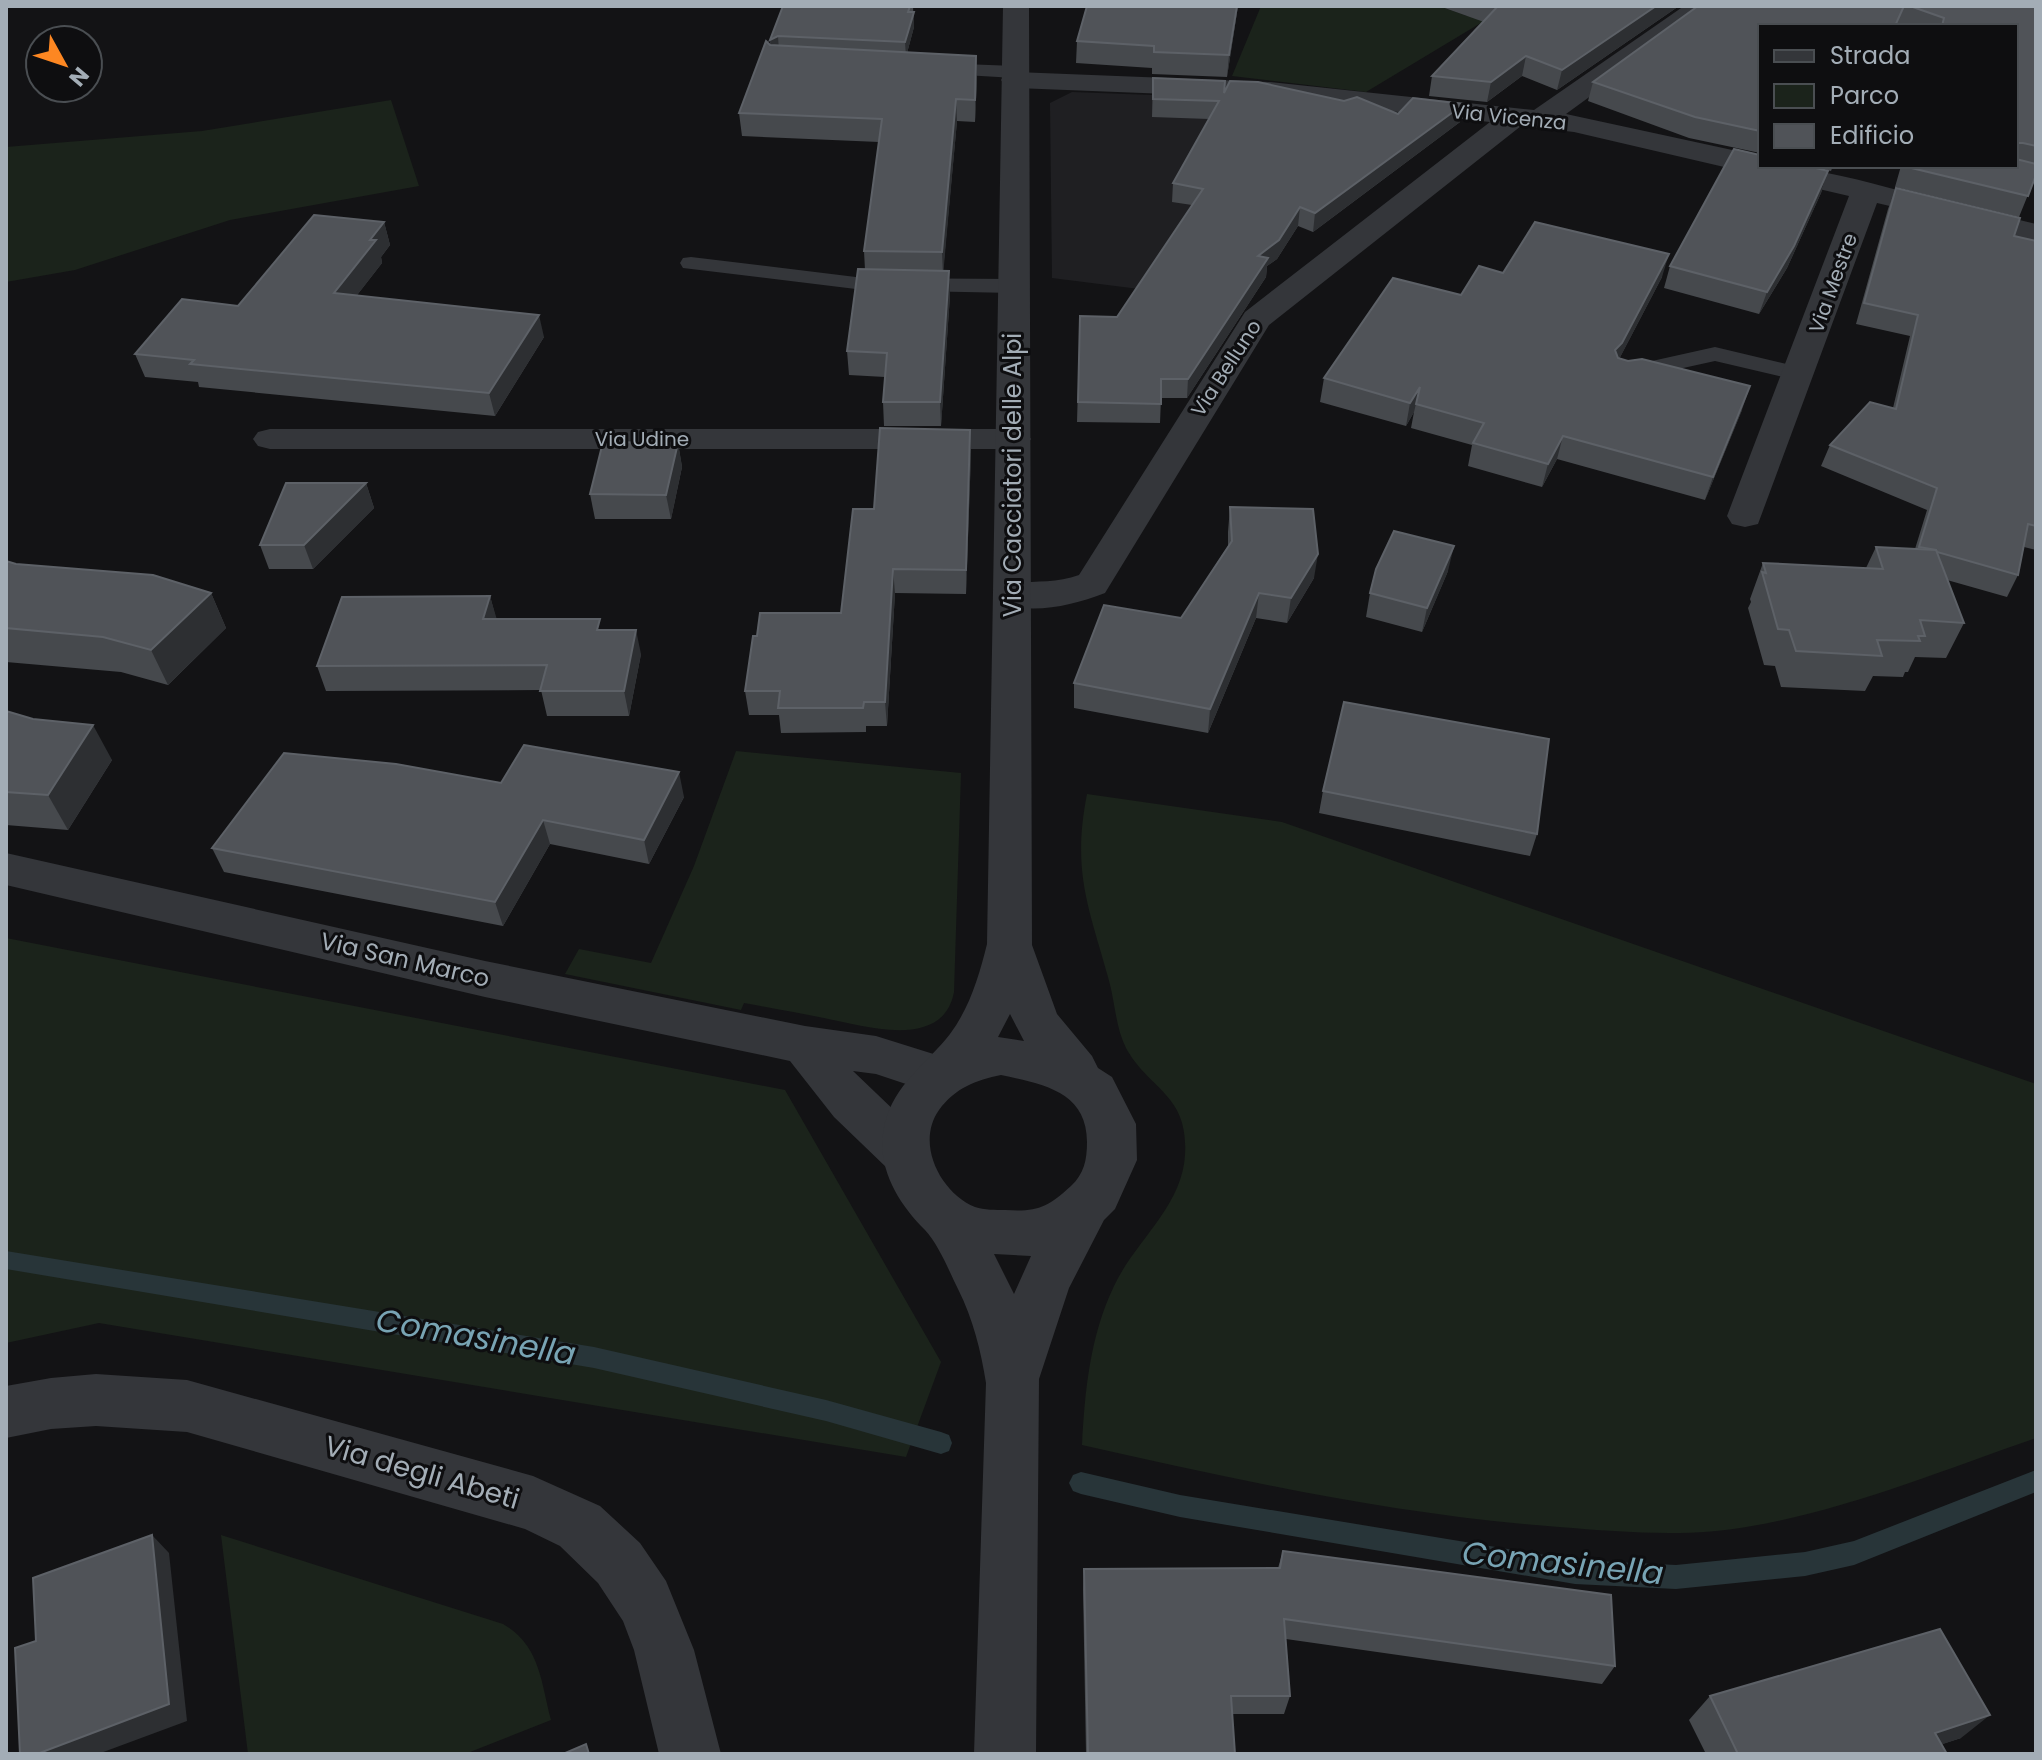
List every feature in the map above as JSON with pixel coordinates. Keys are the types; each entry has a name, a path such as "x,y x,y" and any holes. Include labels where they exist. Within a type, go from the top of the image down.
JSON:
{"street":[{"name":"Via Cacciatori delle Alpi","path":"1010,944 993,1005 977,1035 921,1098 907,1124 905,1153 911,1176 924,1198 944,1215 965,1227 990,1233 1015,1234 1040,1231 1064,1222 1084,1208 1104,1186 1115,1159 1115,1131 1105,1105 1037,1027 1021,988 1010,944 1016,6"},
{"name":"Via Belluno","path":"1013,595 1064,595 1092,584 1256,319 1526,119 1701,6"},
{"name":"Via Vicenza","path":"1015,76 1290,92 1611,129 1758,165"},
{"name":"Via Vicenza","path":"1769,168 2036,233"},
{"name":"Via Mestre","path":"1745,516 1866,191"},
{"name":"Via Udine","path":"270,439 1014,439"},
{"name":"Via San Marco","path":"6,869 485,979 805,1045 876,1055 942,1076"},
{"path":"805,1045 862,1116 905,1153"},
{"name":"Via Cacciatori delle Alpi","path":"942,1076 970,1062 1001,1056 1032,1057 1063,1067 1088,1083"},
{"name":"Via Cacciatori delle Alpi","path":"1013,1383 1026,1324 1084,1208"},
{"name":"Via Cacciatori delle Alpi","path":"944,1215 999,1316 1009,1351 1013,1383 1005,1754"},
{"name":"Via degli Abeti","path":"6,1412 74,1400 133,1398 187,1406 533,1504 580,1526 619,1563 645,1602 664,1650 690,1754"}],"lane":[{"path":"917,68 1015,76"},
{"path":"691,263 864,284 1014,286"},
{"path":"1622,375 1715,354 1800,374"}],"shaded area":[{"path":"1072,92 1282,100 1147,290 1052,278 1050,103"}],"green space":[{"path":"1261,6 1439,6 1467,16 1509,6 1366,92 1232,76"},
{"path":"391,100 419,186 230,220 75,270 6,282 6,147 202,131"},
{"path":"736,751 961,773 954,992 947,1010 935,1022 919,1028 880,1029 744,1003 741,1010 565,974 579,949 651,963 694,866"},
{"path":"1087,794 1282,822 2036,1084 2036,1438 1824,1510 1728,1530 1680,1533 1583,1529 1438,1514 1260,1484 1082,1445 1090,1364 1099,1324 1123,1270 1176,1191 1185,1155 1181,1118 1166,1094 1135,1062 1120,1031 1084,887 1081,845"},
{"path":"6,938 785,1090 941,1362 906,1457 99,1323 6,1343"},
{"path":"221,1535 503,1624 525,1643 532,1654 551,1720 465,1754 248,1754"}],"building":[{"path":"783,6 910,6 908,12 914,12 905,42 778,36 770,40"},
{"path":"1087,6 1237,6 1229,55 1154,52 1154,46 1077,41"},
{"path":"1498,6 1656,6 1562,70 1526,56 1491,82 1432,76"},
{"path":"1698,6 1904,6 1896,24 1758,24 1758,131 1695,117 1593,82"},
{"path":"1910,6 2036,6 2036,146 2018,143 2018,24 1942,24 1944,18"},
{"path":"766,41 770,45 976,56 975,100 956,99 942,252 864,251 882,119 739,113"},
{"path":"1153,78 1225,81 1224,93 1230,81 1258,82 1344,101 1357,97 1398,114 1413,98 1464,104 1315,213 1300,207 1279,240 1258,256 1268,258 1188,379 1161,379 1161,404 1078,402 1080,316 1117,317 1203,189 1173,183 1219,101 1153,99"},
{"path":"1734,149 1758,155 1758,168 1816,168 1828,171 1794,246 1767,292 1670,266"},
{"path":"2018,160 2036,164 2036,175 2028,196 1911,168 2018,168"},
{"path":"1896,188 2020,218 2014,236 2036,241 2036,526 2028,524 2018,575 1919,547 1937,488 1830,445 1870,402 1896,409 1918,315 1864,303"},
{"path":"314,215 384,222 370,240 376,240 334,293 539,315 489,393 190,364 194,360 135,354 182,299 238,306"},
{"path":"1535,222 1669,254 1622,343 1615,350 1618,358 1628,361 1642,359 1750,386 1713,477 1563,436 1548,464 1473,443 1484,423 1416,404 1420,387 1410,403 1324,378 1393,278 1461,295 1479,266 1503,273"},
{"path":"858,269 949,271 940,402 883,402 887,353 847,351"},
{"path":"880,428 970,430 966,570 893,569 885,702 864,702 863,708 778,708 780,691 745,691 753,636 757,636 760,613 841,613 853,509 874,509"},
{"path":"603,442 678,443 666,495 590,494"},
{"path":"286,483 366,483 304,545 260,545"},
{"path":"1230,507 1313,509 1318,554 1291,598 1259,593 1210,709 1074,683 1104,605 1181,618 1232,541"},
{"path":"1394,531 1454,546 1427,608 1370,593 1376,569"},
{"path":"1876,547 1936,550 1964,623 1920,620 1925,636 1918,636 1920,641 1877,640 1882,656 1796,651 1789,630 1778,629 1762,572 1766,573 1763,563 1883,569"},
{"path":"6,561 153,575 211,593 151,650 103,637 6,628"},
{"path":"490,596 483,619 600,619 597,630 636,630 624,691 540,691 547,665 317,666 342,597"},
{"path":"1344,702 1549,739 1537,834 1323,791"},
{"path":"6,711 33,719 93,725 48,795 6,792"},
{"path":"524,745 679,772 644,840 543,820 495,902 212,848 284,753 396,764 501,783"},
{"path":"152,1535 169,1704 37,1754 20,1754 15,1648 36,1641 33,1578"},
{"path":"1283,1551 1611,1595 1615,1666 1284,1619 1290,1696 1231,1696 1235,1754 1088,1754 1084,1569 1280,1568"},
{"path":"1940,1629 1990,1715 1935,1733 1947,1754 1738,1754 1710,1696"},
{"path":"586,1744 589,1754 563,1754"}],"waterway":[{"name":"Comasinella","path":"6,1260 477,1336 594,1358 826,1410 941,1443"},
{"name":"Comasinella","path":"1081,1483 1180,1506 1575,1572 1676,1577 1805,1564 1854,1553 2036,1481"}]}
